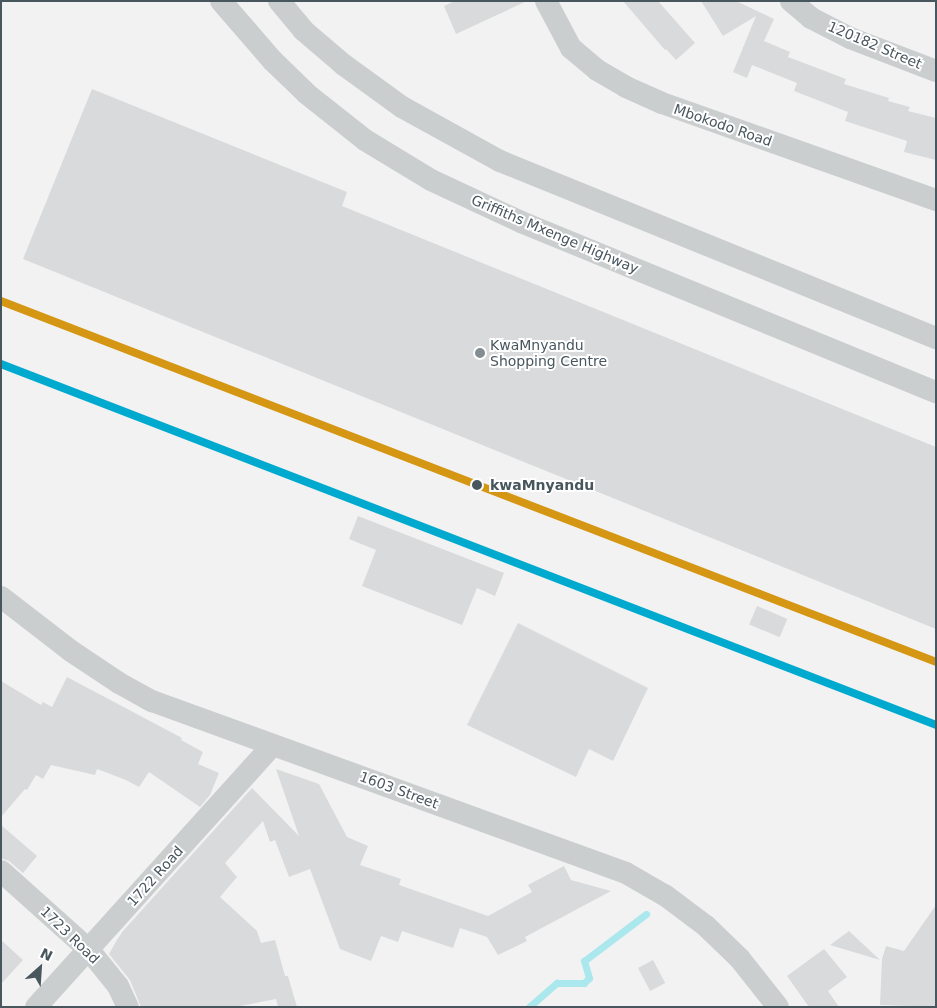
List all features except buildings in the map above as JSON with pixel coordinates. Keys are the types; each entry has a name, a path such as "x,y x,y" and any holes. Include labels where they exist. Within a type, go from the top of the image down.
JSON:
{"street":[{"name":"Griffiths Mxenge Highway","path":"221,1 273,62 307,94 365,140 431,180 521,222 936,392"},
{"path":"279,1 303,30 344,65 402,107 500,161 936,338"},
{"name":"Mbokodo Road","path":"546,1 571,48 597,70 626,87 662,103 936,200"},
{"name":"120182 Street","path":"791,1 811,18 850,38 936,71"},
{"name":"1603 Street","path":"1,597 71,651 119,683 152,701 626,873 666,896 706,926 740,959 778,1007"},
{"name":"1722 Road","path":"36,1007 273,745"},
{"name":"1723 Road","path":"1,871 89,950 118,986 128,1007"}],"waterway":[{"path":"529,1007 557,983 584,983 589,978 584,961 646,914"}],"transit line":[{"path":"1,301 936,662"},
{"path":"1,364 936,725"}],"place":[{"name":"KwaMnyandu Shopping Centre","path":"480,353"},
{"name":"kwaMnyandu","path":"477,485"}]}
